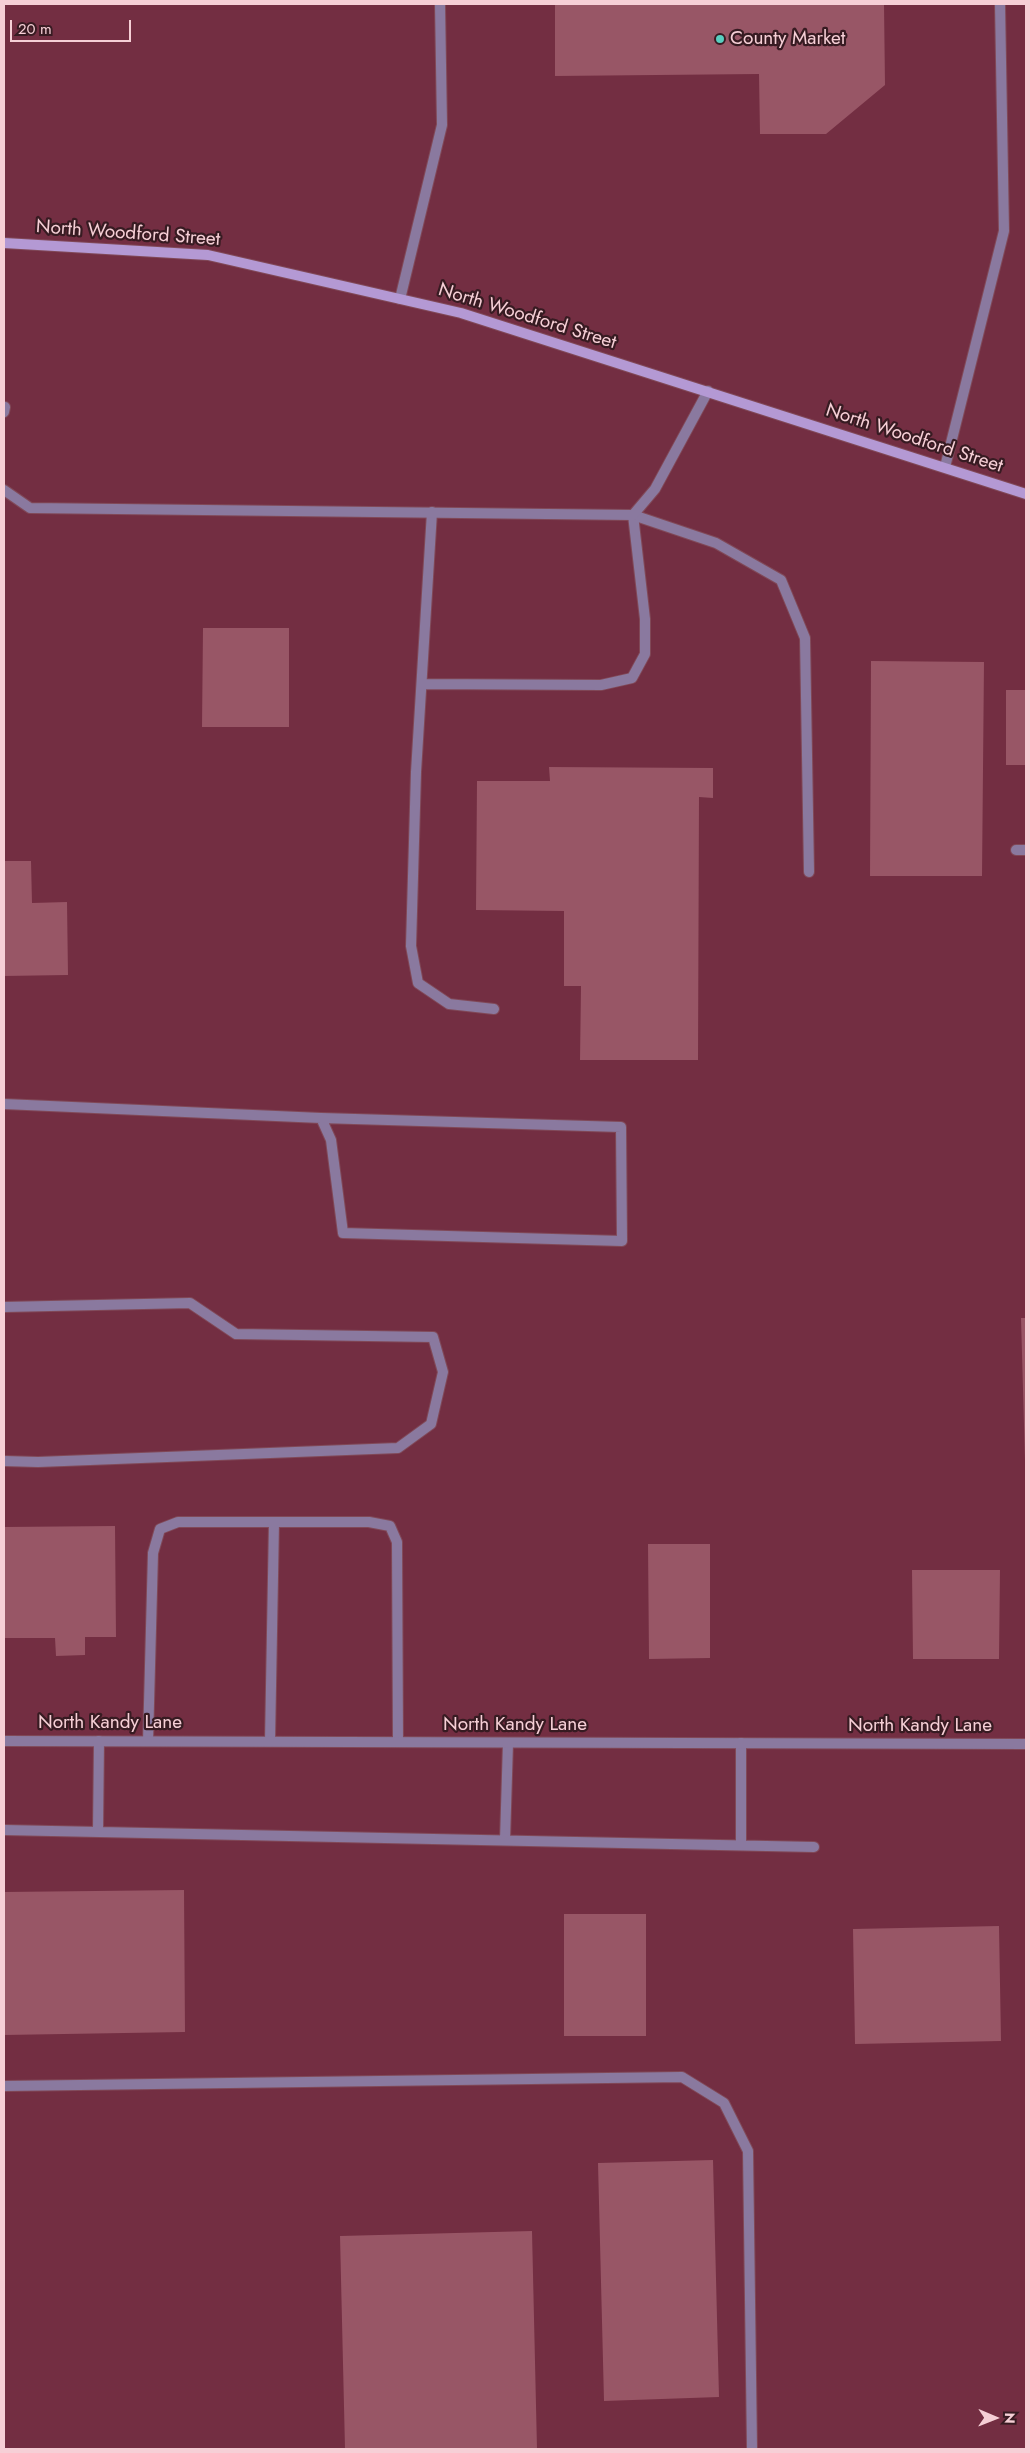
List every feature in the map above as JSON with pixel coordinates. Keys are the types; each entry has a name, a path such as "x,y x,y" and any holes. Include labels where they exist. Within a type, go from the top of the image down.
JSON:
{"street":[{"path":"400,299 442,125 440,4"},
{"path":"946,467 1004,231 1000,4"},
{"name":"North Woodford Street","path":"4,243 208,255 461,313 1026,494"},
{"path":"423,684 601,685 632,678 645,654 645,619 633,515 654,489 708,391"},
{"path":"4,490 30,508 633,515 716,543 781,580 805,638 809,872"},
{"path":"432,512 423,684 416,772 411,946 418,983 449,1004 494,1009"},
{"path":"4,1104 321,1118 620,1127 622,1241 343,1233 331,1140 321,1118"},
{"path":"4,1307 190,1302 236,1334 433,1337 443,1372 431,1424 398,1448 38,1462 4,1461"},
{"path":"148,1741 153,1553 160,1530 178,1522 370,1522 390,1526 397,1542 398,1742"},
{"path":"270,1741 274,1522"},
{"name":"North Kandy Lane","path":"4,1741 1026,1744"},
{"path":"98,1831 99,1741"},
{"path":"505,1840 508,1743"},
{"path":"740,1845 741,1743"},
{"path":"4,1830 814,1847"},
{"path":"4,2086 682,2077 724,2103 748,2151 752,2449"}],"shaded area":[{"path":"4,4 1026,4 1026,2449 4,2449"}],"building":[{"name":"County Market","path":"555,4 884,4 885,85 826,134 760,134 759,74 555,76"},
{"path":"203,628 289,628 289,727 202,727"},
{"path":"871,661 984,662 982,876 870,876"},
{"path":"1006,690 1026,690 1026,765 1006,765"},
{"path":"549,767 713,768 713,798 699,797 698,1060 580,1060 581,986 564,986 564,911 476,910 477,781 550,781"},
{"path":"4,861 31,861 32,903 67,902 68,975 4,976"},
{"path":"1021,1318 1026,1318 1026,1461 1025,1461"},
{"path":"115,1526 116,1637 85,1637 85,1655 56,1656 55,1638 4,1638 4,1527"},
{"path":"648,1544 710,1544 710,1658 649,1659"},
{"path":"912,1570 1000,1570 999,1659 913,1659"},
{"path":"184,1890 185,2032 4,2035 4,1892"},
{"path":"564,1914 646,1914 646,2036 564,2036"},
{"path":"999,1926 1001,2041 855,2044 853,1929"},
{"path":"713,2160 719,2397 604,2401 598,2163"},
{"path":"532,2231 537,2449 345,2449 340,2236"}],"place":[{"name":"County Market","path":"720,39"}]}
